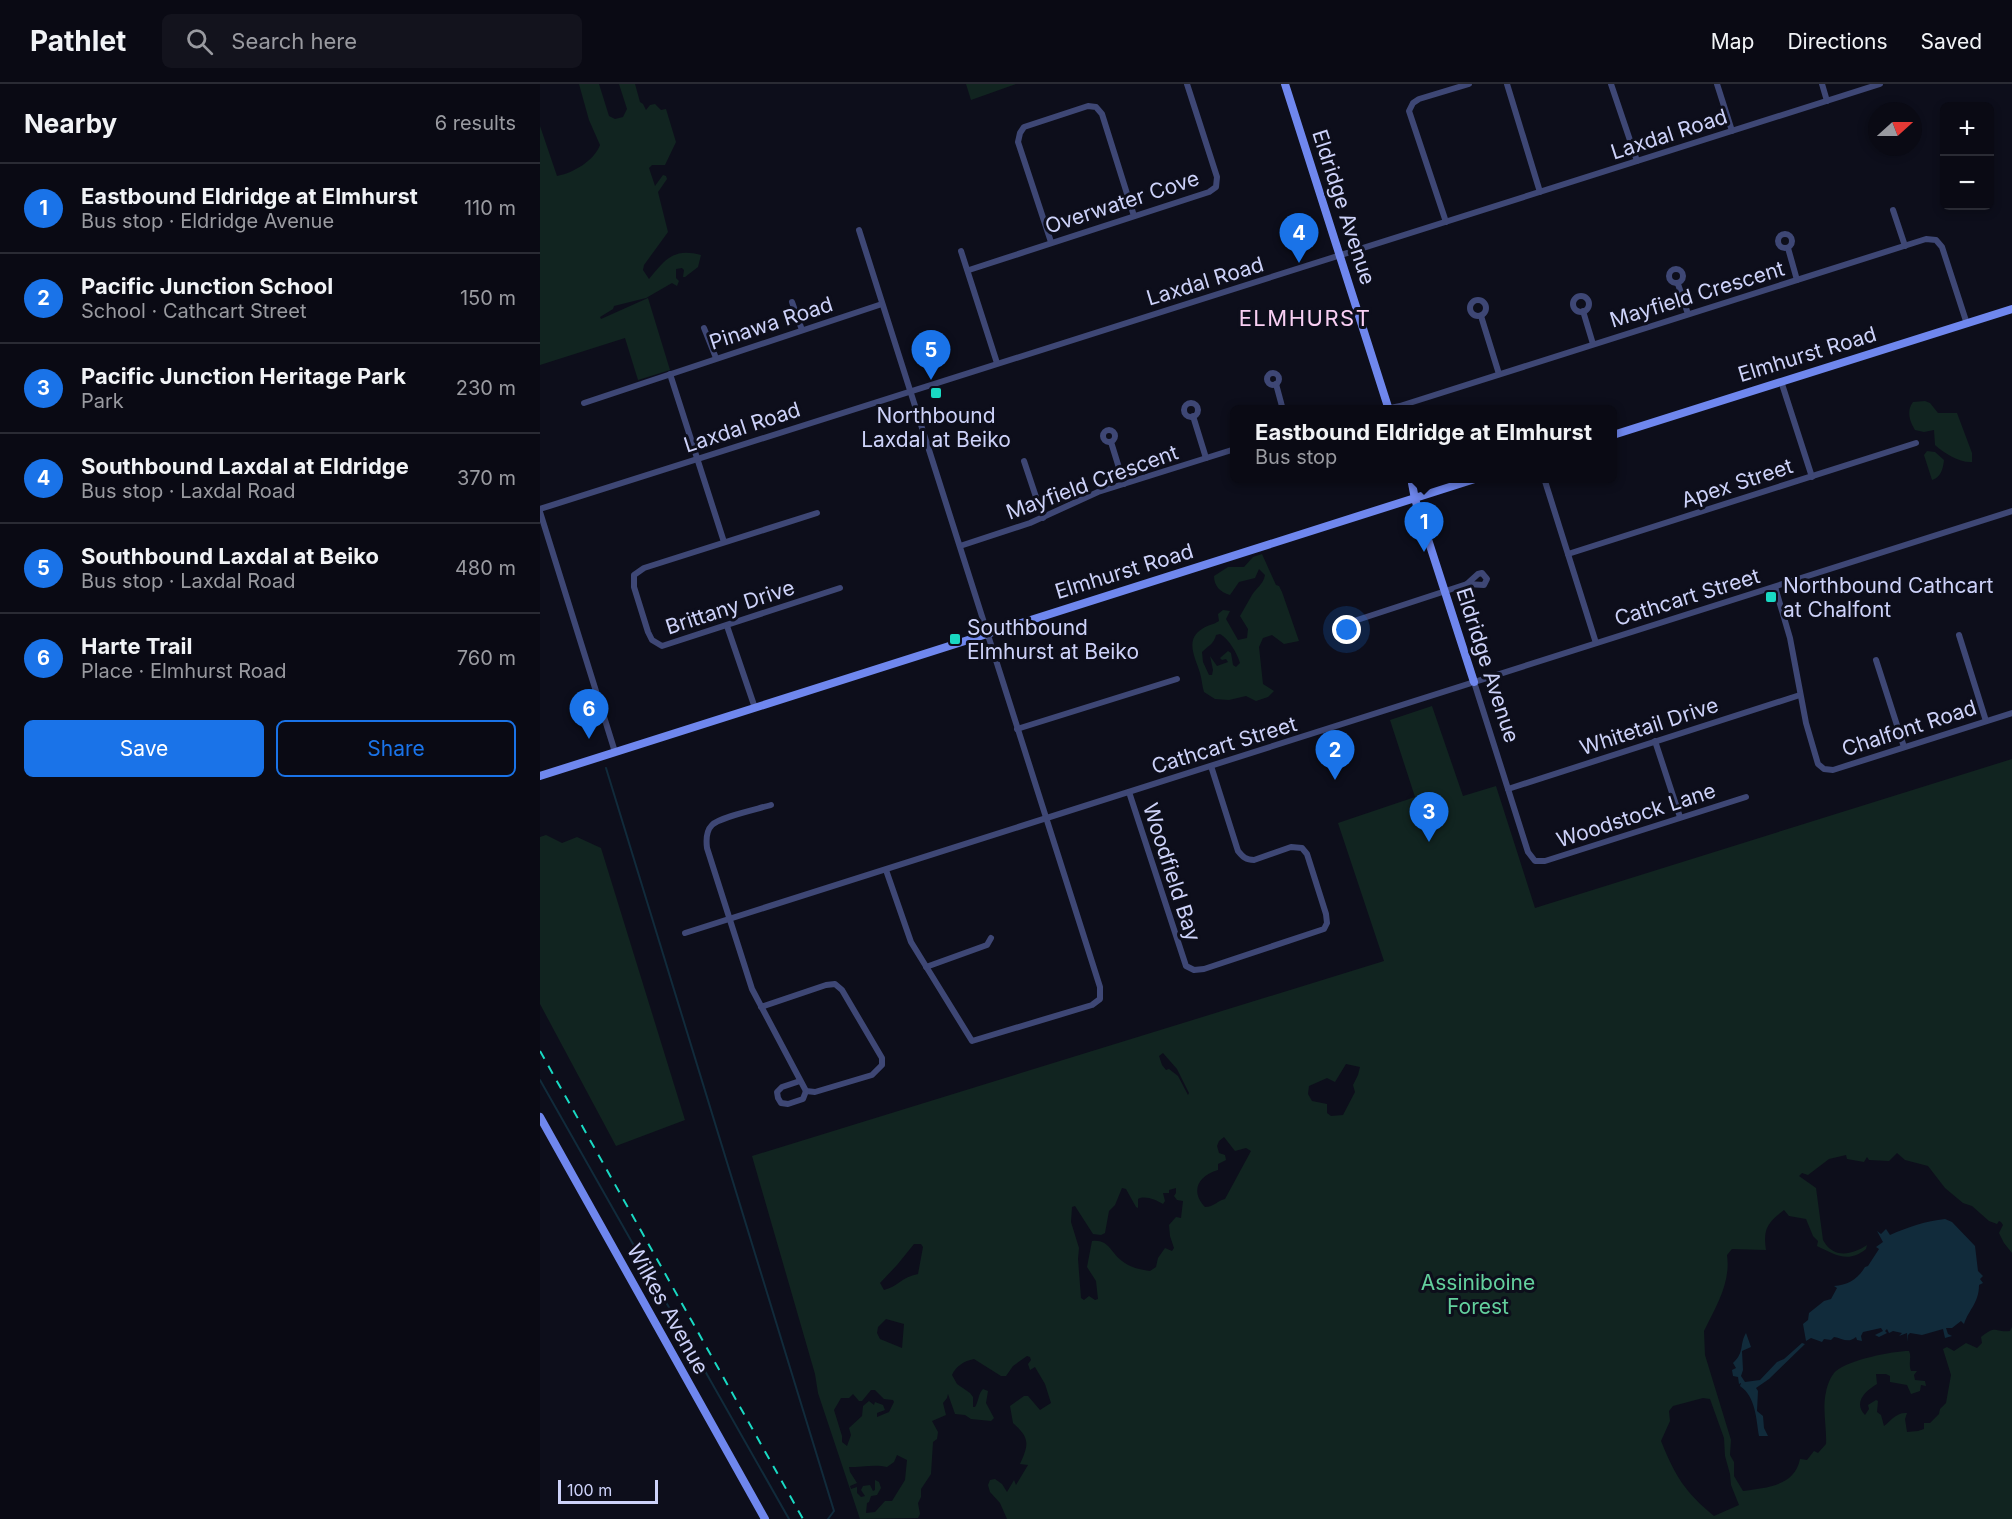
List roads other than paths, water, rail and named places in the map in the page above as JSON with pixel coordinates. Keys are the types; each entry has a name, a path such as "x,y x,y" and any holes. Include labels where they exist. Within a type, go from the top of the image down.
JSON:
{"street":[{"name":"Overwater Cove","path":"969,270 1209,192 1216,187 1217,177 1187,84"},
{"name":"Eldridge Avenue","path":"1285,84 1341,255 1385,405"},
{"path":"1446,222 1409,111 1413,103 1419,99 1469,84"},
{"path":"1507,84 1540,192"},
{"path":"1611,84 1637,161"},
{"path":"1717,84 1732,131"},
{"path":"1822,84 1827,101"},
{"name":"Laxdal Road","path":"540,510 1880,84"},
{"path":"1051,242 1018,142 1020,133 1024,127 1088,106 1096,107 1102,114 1134,216"},
{"path":"1893,210 1905,246"},
{"path":"859,230 1100,987 1100,999 1092,1005 972,1041 910,942 886,870"},
{"name":"Mayfield Crescent","path":"1399,405 1931,238 1940,243 1967,324"},
{"path":"1788,248 1797,280"},
{"path":"961,251 969,270 997,363"},
{"path":"1678,284 1688,314"},
{"path":"792,302 802,330"},
{"name":"Pinawa Road","path":"584,403 882,304"},
{"name":"Elmhurst Road","path":"1617,434 2012,309"},
{"path":"1583,312 1593,345"},
{"path":"1481,316 1499,374"},
{"path":"704,328 716,358"},
{"path":"670,374 723,542"},
{"path":"1781,381 1812,477"},
{"path":"1276,384 1282,405"},
{"path":"1193,416 1206,458"},
{"path":"1111,442 1124,484"},
{"name":"Apex Street","path":"1568,554 1916,443"},
{"name":"Mayfield Crescent","path":"960,546 1043,518 1098,492 1230,451"},
{"path":"1024,461 1043,518"},
{"name":"Eldridge Avenue","path":"1412,483 1415,499 1528,852 1535,861"},
{"name":"Elmhurst Road","path":"540,776 1463,483"},
{"path":"1546,483 1596,643"},
{"path":"540,510 615,752"},
{"name":"Cathcart Street","path":"685,933 2012,511"},
{"name":"Brittany Drive","path":"817,513 644,568 634,574 633,579 648,632 657,645 669,645 840,588"},
{"path":"1348,623 1467,584"},
{"name":"Chalfont Road","path":"1775,587 1790,638 1806,723 1818,764 1824,769 1833,770 2012,713"},
{"path":"727,626 755,708"},
{"path":"1959,635 1986,721"},
{"path":"1876,660 1904,747"},
{"path":"1017,729 1177,679"},
{"name":"Whitetail Drive","path":"1508,789 1800,695"},
{"path":"1655,741 1680,818"},
{"name":"Woodfield Bay","path":"1129,792 1186,966 1194,970 1204,969 1324,929 1327,923 1326,914 1307,854 1302,848 1294,847 1254,860 1242,857 1238,851 1211,766"},
{"name":"Woodstock Lane","path":"1535,861 1545,861 1746,797"},
{"path":"771,805 712,825 706,836 707,848 752,989 806,1091"},
{"path":"926,967 987,945 991,938"},
{"path":"761,1006 835,984 842,990 882,1058 882,1065 872,1075 815,1092 806,1091"},
{"path":"800,1081 782,1087 777,1092 778,1098 781,1103 788,1104 802,1099 806,1091"},
{"name":"Wilkes Avenue","path":"540,1117 765,1519"}],"water":[{"path":"1945,1219 1952,1222 1975,1246 1978,1271 1983,1276 1980,1279 1983,1283 1979,1285 1976,1301 1964,1324 1961,1321 1952,1328 1946,1328 1948,1334 1952,1336 1945,1338 1943,1329 1922,1335 1910,1333 1908,1342 1907,1333 1899,1336 1902,1333 1893,1331 1889,1333 1887,1329 1885,1331 1887,1333 1879,1337 1875,1335 1883,1331 1881,1328 1863,1332 1862,1341 1857,1340 1856,1337 1848,1340 1834,1337 1831,1340 1824,1339 1822,1342 1811,1338 1806,1341 1803,1324 1808,1320 1809,1313 1824,1301 1831,1299 1837,1288 1834,1286 1852,1281 1868,1266 1879,1249 1876,1247 1883,1242 1877,1231 1881,1234 1886,1229 1890,1235 1917,1225"},
{"path":"1746,1333 1751,1347 1742,1351 1741,1376 1745,1382 1760,1380 1777,1362 1784,1359 1802,1343 1805,1344 1769,1379 1756,1388 1758,1391 1757,1411 1763,1416 1764,1428 1768,1436 1759,1436 1752,1402 1740,1386 1738,1377 1733,1376 1732,1370 1736,1368 1733,1363 1741,1352"}],"waterway":[{"path":"606,768 834,1511 828,1519"},
{"path":"540,1080 789,1519"}],"railway":[{"path":"540,1051 803,1519"}],"place":[{"name":"Southbound Laxdal at Eldridge","path":"1299,263"},
{"name":"Southbound Laxdal at Beiko","path":"931,380"},
{"name":"Northbound Laxdal at Beiko","path":"936,393"},
{"name":"Eastbound Eldridge at Elmhurst","path":"1424,552"},
{"name":"Northbound Cathcart at Chalfont","path":"1771,597"},
{"name":"Southbound Elmhurst at Beiko","path":"955,639"},
{"name":"Harte Trail","path":"589,739"},
{"name":"Pacific Junction School","path":"1335,780"},
{"name":"Pacific Junction Heritage Park","path":"1429,842"}],"district":[{"name":"ELMHURST","path":"1305,318"}],"park label":[{"name":"Assiniboine Forest","path":"1478,1294"}]}
